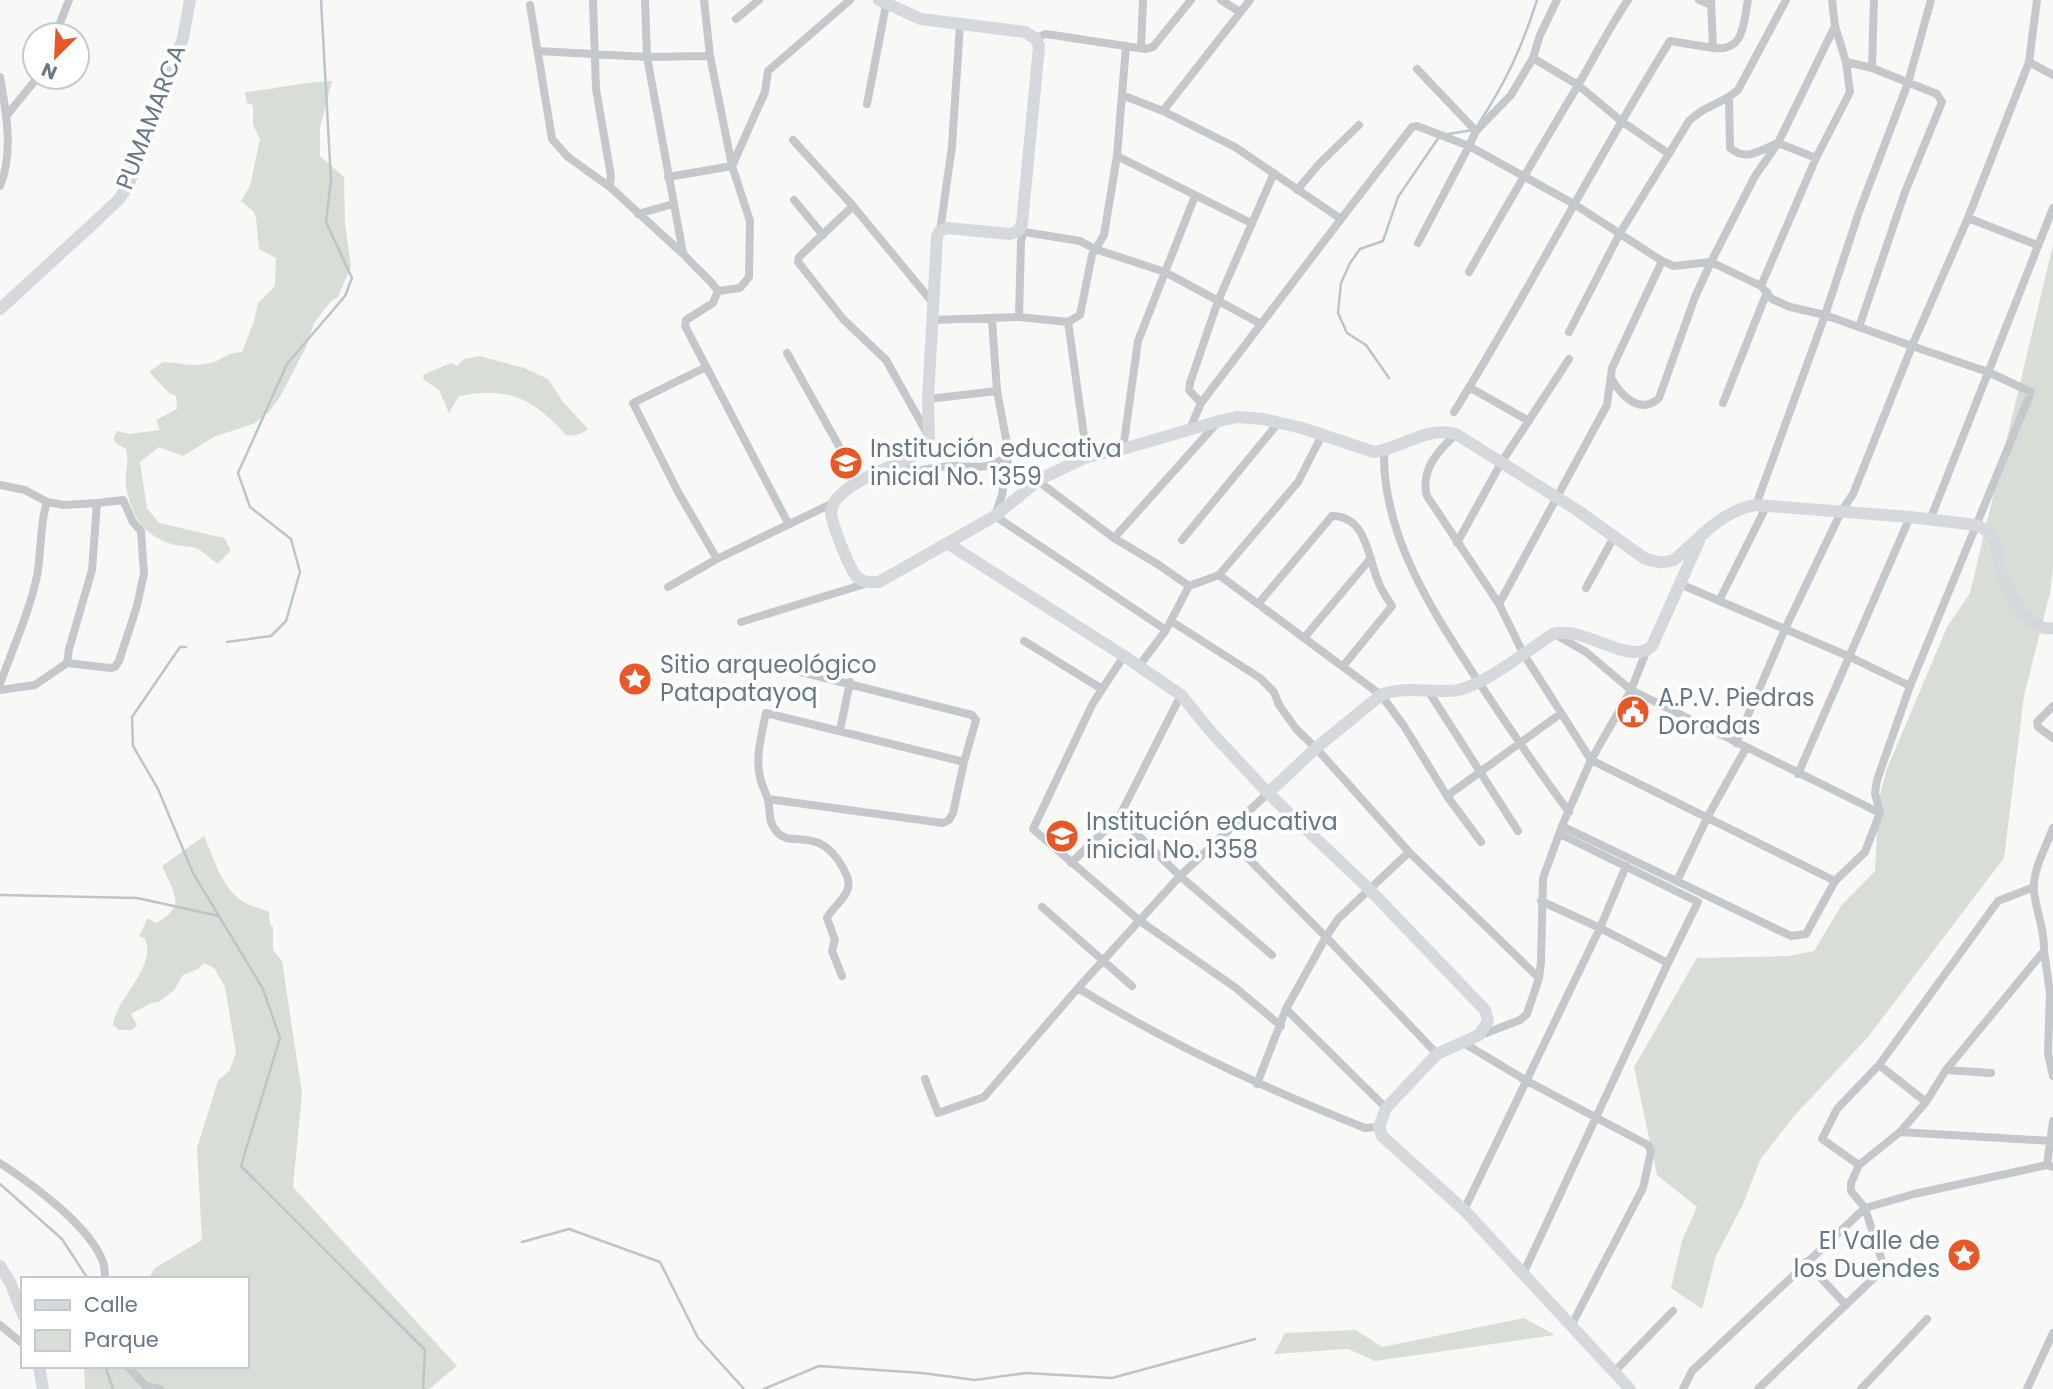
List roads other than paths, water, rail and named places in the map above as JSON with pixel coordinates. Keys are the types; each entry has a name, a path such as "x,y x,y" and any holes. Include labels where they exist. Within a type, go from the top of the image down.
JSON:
{"street":[{"path":"61,21 69,0"},
{"name":"PUMAMARCA","path":"0,309 104,214 128,186 183,38 190,0"},
{"path":"593,0 596,89 611,176 610,187"},
{"path":"645,0 647,57 683,254"},
{"path":"704,0 710,56 732,166 750,221 749,278 740,288 718,291"},
{"path":"736,19 759,0"},
{"path":"732,166 765,92 768,71 850,0"},
{"path":"1141,48 1143,0"},
{"path":"1035,38 1046,34 1141,48 1153,47 1191,0"},
{"path":"1222,0 1240,12"},
{"path":"1163,111 1250,0"},
{"path":"1418,243 1476,131 1511,95 1533,58 1539,35 1557,0"},
{"path":"1469,272 1606,33 1628,0"},
{"path":"1699,0 1710,2 1713,48"},
{"path":"1454,412 1516,309 1620,120 1670,41 1723,49 1733,46 1740,39 1748,0"},
{"path":"1569,332 1620,233 1689,121 1700,109 1730,97 1738,90 1786,0"},
{"path":"1723,403 1764,289 1816,159 1850,92 1832,0"},
{"path":"1872,68 1874,0"},
{"path":"1719,601 1761,505 1863,200 1908,83 1931,0"},
{"path":"1736,743 1785,629 1841,512 1853,494 1912,346 1968,218 2029,62 2037,0"},
{"path":"867,104 883,2 921,19 1025,32 1035,38 1039,46 1021,232 1019,317"},
{"path":"530,5 552,139 568,157 610,187 683,254 692,266 710,278 718,291"},
{"path":"868,583 858,578 853,571 831,512 835,502 846,490 918,454 929,438 928,399 937,236 940,231 952,146 960,25"},
{"path":"1611,378 1634,404 1654,403 1659,398 1695,297 1711,261 1755,176 1778,143 1835,26"},
{"path":"932,320 1019,317 1068,321 1080,315 1095,249 1104,234 1117,156 1126,46"},
{"path":"538,51 647,57 710,56"},
{"path":"1533,58 1578,85 1620,120 1669,154"},
{"path":"1846,62 1872,68 1937,94 1942,102 1905,192 1859,327"},
{"path":"2029,62 2053,75"},
{"path":"1417,69 1476,131"},
{"path":"0,77 7,115 7,152 0,186"},
{"path":"7,115 27,91"},
{"path":"1122,94 1236,147 1341,219"},
{"path":"1730,97 1730,148 1737,154 1749,156 1778,143 1816,159"},
{"path":"1297,190 1327,155 1359,125"},
{"path":"1189,431 1201,403 1412,127 1417,126 1469,146 1574,204 1662,261 1674,266 1711,261 1764,289 1772,299 1790,307 1825,315 1988,372 2031,392 1910,686 1877,780 1875,793 1880,813 1865,852 1835,881 1806,934 1791,936 1677,881 1561,830"},
{"path":"793,139 853,206 933,303"},
{"path":"1117,156 1251,223"},
{"path":"668,177 732,166"},
{"path":"1201,403 1189,390 1190,383 1218,301 1274,173"},
{"path":"1123,449 1138,341 1195,196"},
{"path":"794,200 822,235"},
{"path":"638,214 673,204"},
{"path":"853,206 799,257 798,262 843,319 886,360 929,438"},
{"path":"1930,520 2053,208"},
{"path":"1968,218 2037,245"},
{"path":"940,231 947,228 1010,234 1021,232 1067,238 1165,272 1261,324"},
{"path":"1499,604 1607,405 1612,368 1662,261"},
{"path":"718,291 713,303 686,320 685,326 788,523"},
{"path":"992,319 998,390 1009,454 1002,495 995,516"},
{"path":"1068,321 1087,457"},
{"path":"787,353 859,482"},
{"path":"1457,543 1501,464 1569,359"},
{"path":"706,367 634,403 678,492 717,559"},
{"path":"1469,387 1529,421"},
{"path":"928,399 998,390"},
{"path":"741,622 868,583 879,582 995,516 1038,481 1087,457 1237,416 1279,422 1374,452 1437,431 1456,434 1615,535 1644,558 1655,562 1665,563 1674,559 1722,518 1743,507 1761,505 1976,525 1985,529 1995,541 2002,574 2025,617 2034,625 2053,628"},
{"path":"1114,538 1219,421"},
{"path":"1182,540 1279,422"},
{"path":"1456,434 1433,460 1425,478 1427,496 1499,604 1523,653 1591,760 1835,881"},
{"path":"1139,666 1166,630 1189,586 1220,575 1298,482 1322,435"},
{"path":"1384,450 1385,484 1407,559 1450,638 1569,812"},
{"path":"905,461 911,472 953,466 977,468 997,464 1009,454"},
{"path":"1038,481 1114,538 1189,586"},
{"path":"0,485 25,490 47,502 64,505 123,500 133,522 141,531 144,573 138,606 120,661 115,667 67,663 35,685 0,690"},
{"path":"0,684 32,594 47,502"},
{"path":"668,587 717,559 835,502"},
{"path":"67,663 92,570 97,503"},
{"path":"995,516 1166,630"},
{"path":"1258,604 1332,516 1339,516 1359,530 1366,541 1378,582 1392,606 1344,665"},
{"path":"1798,774 1910,517"},
{"path":"1586,588 1615,535"},
{"path":"1630,1389 1464,1210 1382,1136 1380,1127 1387,1108 1437,1054 1520,1020 1527,1014 1539,978 1543,878 1591,760 1631,691 1646,652 1652,646 1701,538"},
{"path":"947,543 1181,695 1268,793 1368,888 1485,1010 1488,1021 1479,1035"},
{"path":"1304,638 1371,558"},
{"path":"1220,575 1381,695 1405,726 1447,796 1481,842"},
{"path":"1681,584 1848,656 1910,686"},
{"path":"1171,621 1260,678 1274,692 1279,705 1297,730 1409,852 1539,978"},
{"path":"925,1079 938,1113 985,1097 1078,988 1180,876 1316,748 1381,695 1392,691 1461,689 1479,682 1553,634 1569,632 1631,653 1646,652"},
{"path":"1553,634 1586,652 1631,691 1880,813"},
{"path":"1024,640 1102,689"},
{"path":"1124,656 1102,689 1032,829 1140,921 1236,988 1281,1026"},
{"path":"768,799 943,823 949,820 953,813 975,717 786,667"},
{"path":"840,730 850,682"},
{"path":"1429,692 1518,831"},
{"path":"1071,863 1119,817 1181,695"},
{"path":"2053,706 2038,722 2038,727 2053,738"},
{"path":"842,976 832,951 835,940 827,918 848,889 849,878 833,852 822,843 778,834 768,817 768,799 758,766 766,713 964,762"},
{"path":"1447,796 1560,714"},
{"path":"1677,881 1708,816 1746,748"},
{"path":"1119,817 1180,876 1272,955"},
{"path":"2053,828 2034,887 2043,925 2044,951 2052,992 2048,1054 2053,1076"},
{"path":"1523,1274 1698,902 1561,830"},
{"path":"1225,835 1437,1054"},
{"path":"1257,1084 1286,1009 1326,937 1338,919 1368,888 1409,852"},
{"path":"1464,1210 1600,928 1626,866"},
{"path":"1859,1165 1822,1139 1837,1109 1879,1065 1998,901 2034,887"},
{"path":"1541,901 1668,962"},
{"path":"1042,907 1132,986"},
{"path":"1759,1389 1879,1273 1882,1261 1865,1209 1851,1191 1851,1183 1859,1165 1900,1132 1926,1102 1945,1070 2044,951"},
{"path":"1078,988 1148,1029 1257,1084 1365,1128 1380,1127"},
{"path":"1286,1009 1387,1108"},
{"path":"1462,1042 1527,1081 1647,1145 1651,1151 1643,1188 1571,1326"},
{"path":"1879,1065 1926,1102"},
{"path":"1945,1070 1991,1073"},
{"path":"1683,1389 1692,1371 1865,1209 1914,1194 2050,1166 2053,1121"},
{"path":"1900,1132 2052,1140"},
{"path":"0,1163 31,1184 65,1213 89,1240 103,1262 105,1277"},
{"path":"1807,1262 1846,1304"},
{"path":"0,1266 10,1282 21,1310"},
{"path":"1614,1372 1673,1311"},
{"path":"1861,1389 1927,1319"},
{"path":"0,1325 21,1342"},
{"path":"2027,1389 2051,1348 2053,1333"},
{"path":"39,1368 43,1389"},
{"path":"129,1368 146,1385 160,1389"}],"waterway":[{"path":"227,642 271,636 286,621 300,572 291,539 250,507 238,473 287,364 345,296 352,278 326,222 331,180 321,0"},
{"path":"1479,123 1512,64 1537,0"},
{"path":"1448,134 1473,130"},
{"path":"1389,378 1366,345 1347,333 1338,313 1341,283 1360,249 1383,241 1398,197 1439,137"},
{"path":"186,647 180,647 132,717 133,746 158,789 193,873 263,989 280,1038 241,1166 425,1350 423,1389"},
{"path":"0,895 137,898 219,916"},
{"path":"0,1184 62,1239 87,1277"},
{"path":"522,1242 569,1229 660,1262 698,1338 744,1389"},
{"path":"764,1389 819,1366 922,1373 975,1380 1026,1373 1112,1378 1255,1339"},
{"path":"106,1368 113,1389"}],"place":[{"name":"Institución educativa inicial No. 1359","path":"846,463"},
{"name":"Sitio arqueológico Patapatayoq","path":"635,679"},
{"name":"A.P.V. Piedras Doradas","path":"1633,712"},
{"name":"Institución educativa inicial No. 1358","path":"1062,836"},
{"name":"El Valle de los Duendes","path":"1964,1255"}]}
